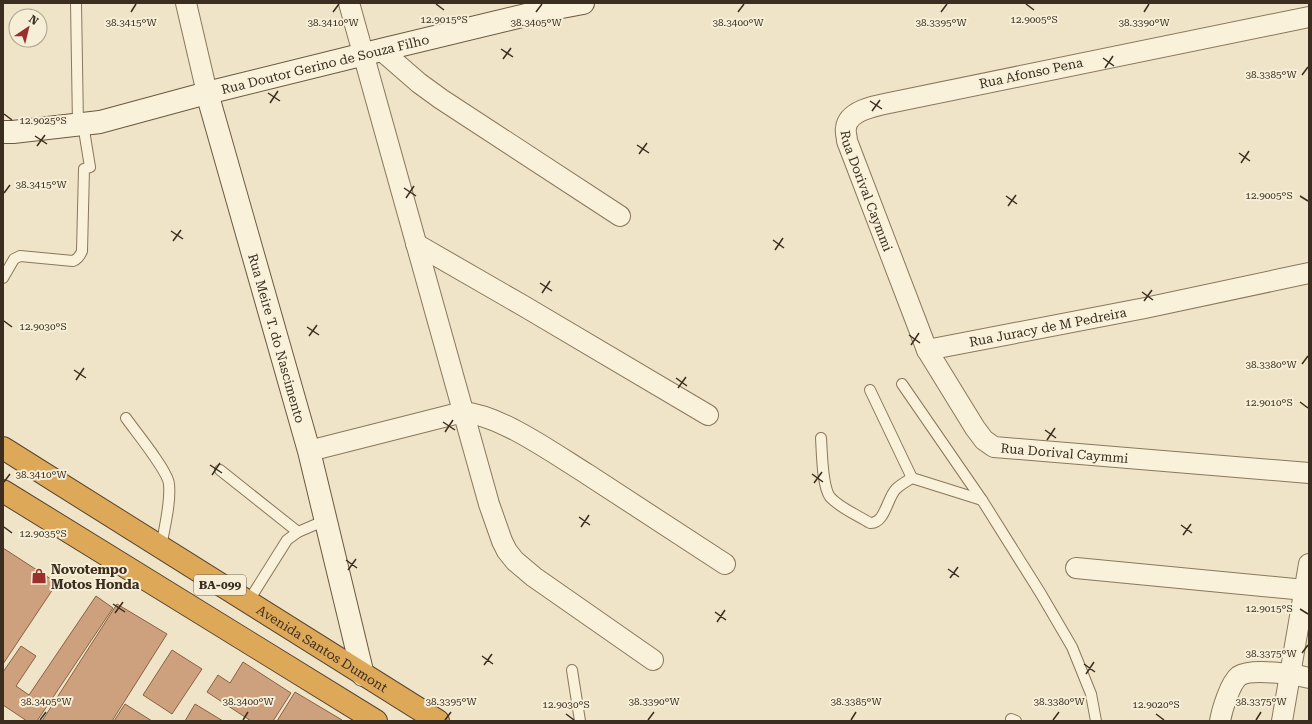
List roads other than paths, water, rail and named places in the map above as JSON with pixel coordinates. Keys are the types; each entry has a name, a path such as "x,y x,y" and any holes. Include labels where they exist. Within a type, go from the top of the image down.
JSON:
{"highway":[{"name":"Avenida Santos Dumont","path":"3,448 438,721"},
{"name":"BA-099","path":"3,491 376,721"}],"main road":[{"name":"Rua Doutor Gerino de Souza Filho","path":"3,132 100,122 207,93 372,52 551,9 583,3"},
{"name":"Rua Meire T. do Nascimento","path":"207,93 309,451 363,675"}],"street":[{"name":"Rua Meire T. do Nascimento","path":"186,3 207,93"},
{"path":"349,3 372,52 416,244 489,504 502,541 507,551 515,561 534,577 653,660"},
{"name":"Rua Afonso Pena","path":"851,118 862,110 894,102 1309,17"},
{"path":"372,52 440,99 620,216"},
{"name":"Rua Dorival Caymmi","path":"851,118 846,127 847,141 927,350 975,428 984,440 994,448 1309,472"},
{"path":"416,244 708,415"},
{"name":"Rua Juracy de M Pedreira","path":"927,350 1145,308 1309,273"},
{"path":"309,451 463,412 484,416 540,444 725,564"},
{"path":"1282,721 1309,564"},
{"path":"1076,568 1305,590"},
{"path":"1220,721 1229,693 1239,677 1247,673 1290,673 1309,678"}],"lane":[{"path":"3,278 14,259 20,256 73,261 78,259 81,255 84,169 90,167 80,125 76,3"},
{"path":"902,384 982,500 1041,594 1072,647 1091,694 1096,721"},
{"path":"870,390 912,478 982,500"},
{"path":"126,418 165,472 169,483 168,504 161,548"},
{"path":"821,438 824,481 830,496 841,506 870,523 880,520 895,489 912,478"},
{"path":"220,470 298,532"},
{"path":"248,602 287,540 298,532 326,520"},
{"path":"572,670 580,721"}],"place":[{"name":"Novotempo Motos Honda","path":"39,576"}]}
